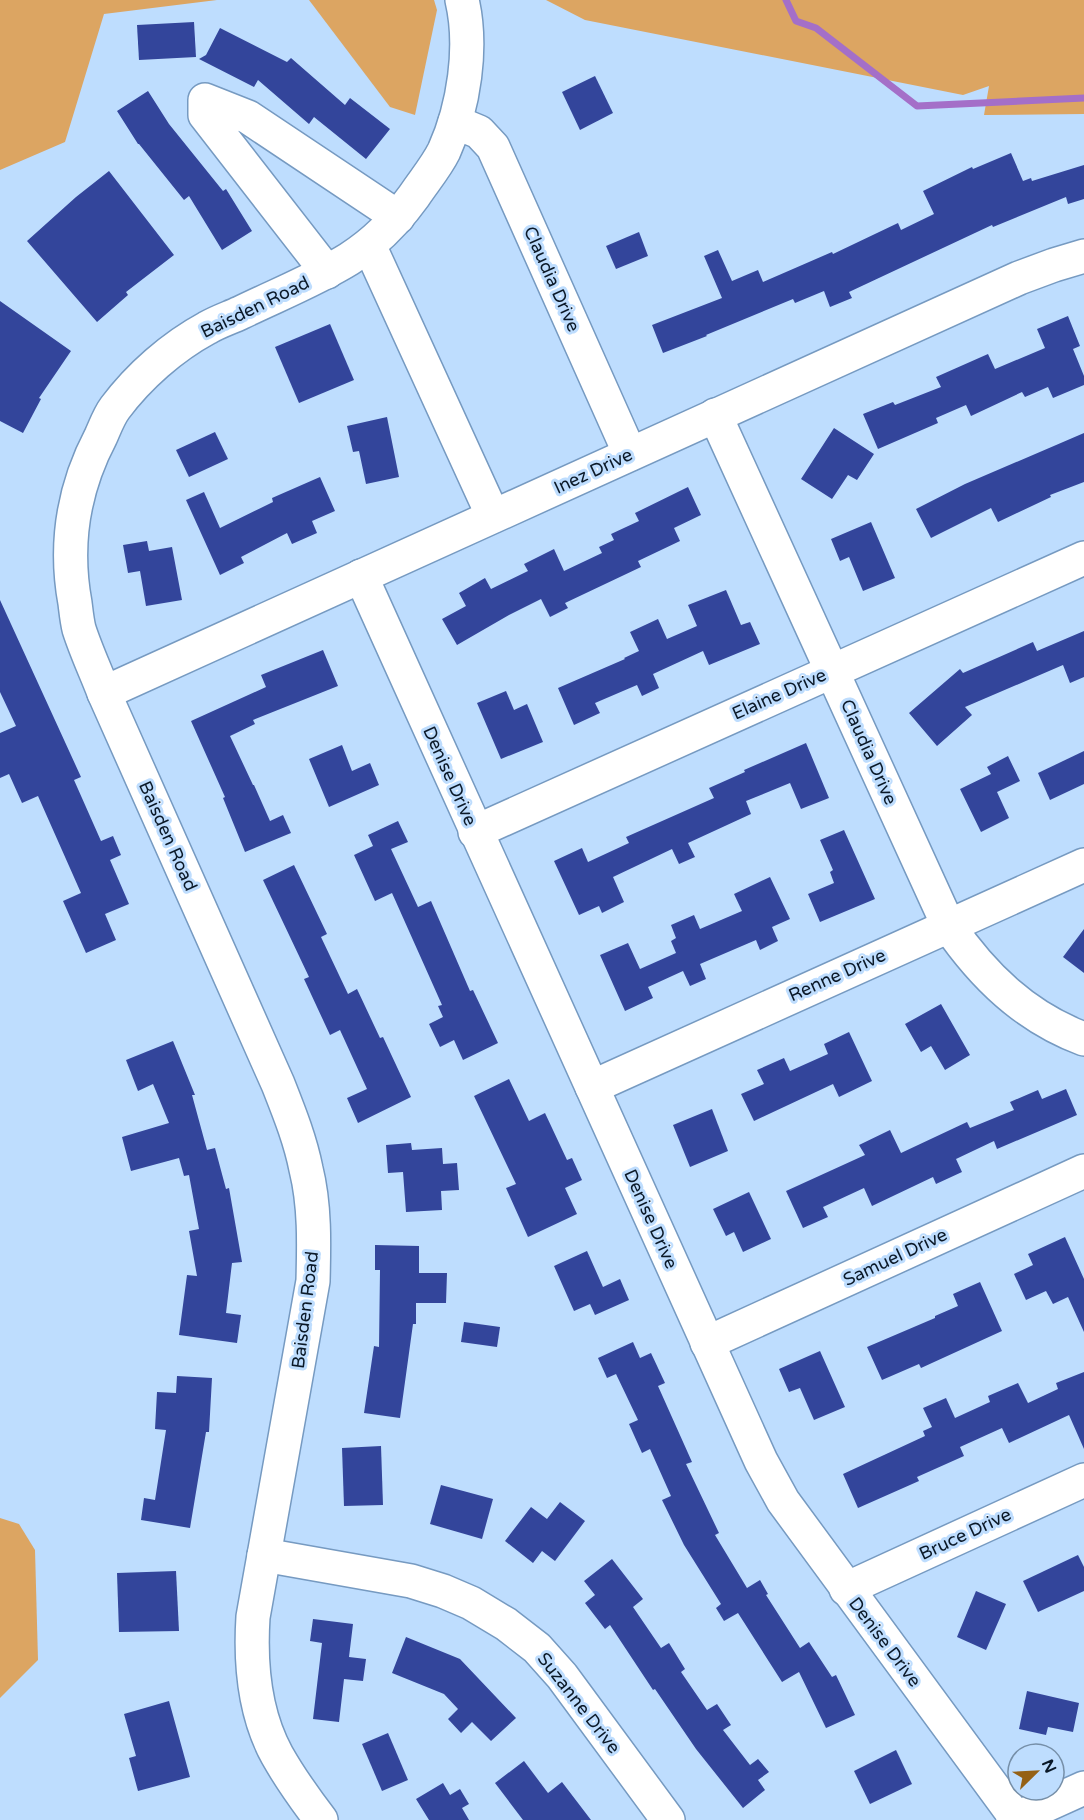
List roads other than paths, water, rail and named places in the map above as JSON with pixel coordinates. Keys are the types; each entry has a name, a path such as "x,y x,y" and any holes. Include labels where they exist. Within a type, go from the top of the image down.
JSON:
{"street":[{"name":"Baisden Road","path":"321,1820 293,1782 276,1753 262,1718 254,1683 251,1651 253,1617 313,1281 313,1212 307,1170 295,1125 278,1084 104,693 79,628 71,583 69,545 82,478 93,451 115,409 137,383 166,355 207,328 327,272 369,245 398,217 432,172 455,122 465,73 467,36 462,0"},
{"path":"327,272 205,115 206,100 248,117 398,217"},
{"name":"Claudia Drive","path":"455,122 479,132 493,147 630,454"},
{"path":"369,245 493,516"},
{"name":"Inez Drive","path":"104,693 1019,278 1084,256"},
{"name":"Claudia Drive","path":"715,415 948,925 985,973 1016,1001 1046,1021 1084,1039"},
{"name":"Elaine Drive","path":"475,832 1084,558"},
{"name":"Denise Drive","path":"361,576 761,1461 783,1501 1015,1819"},
{"name":"Renne Drive","path":"592,1087 1084,865"},
{"name":"Samuel Drive","path":"707,1343 1084,1172"},
{"name":"Bruce Drive","path":"846,1589 1084,1480"},
{"name":"Suzanne Drive","path":"264,1555 411,1581 471,1603 506,1624 537,1648 562,1676 668,1820"},
{"path":"1015,1819 1084,1788"}],"waterway":[{"path":"786,0 796,21 816,28 917,106 1084,98"}]}
